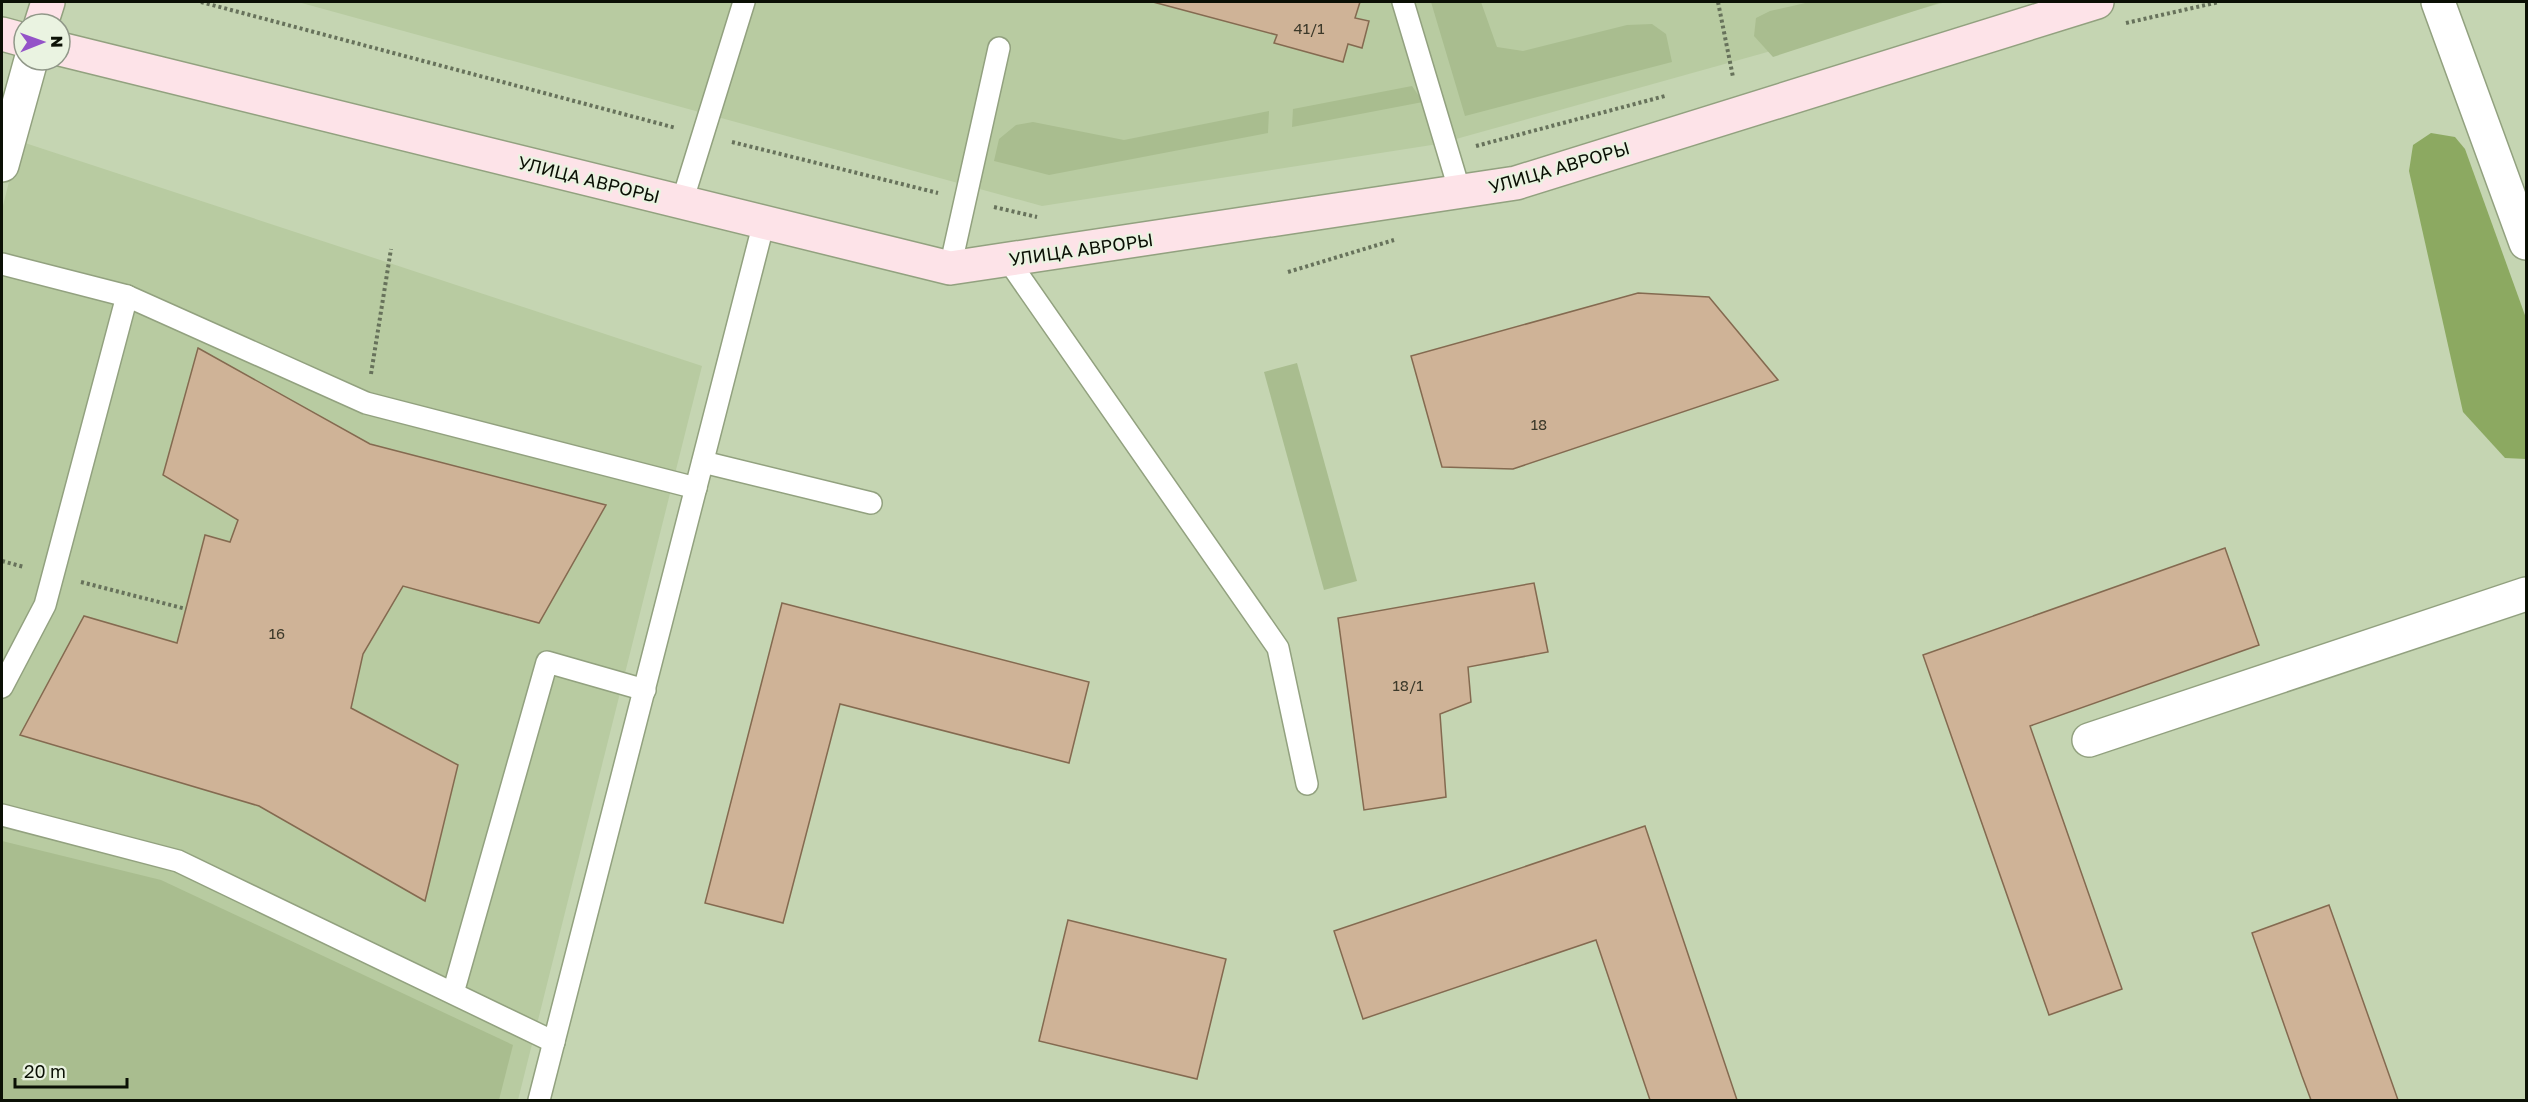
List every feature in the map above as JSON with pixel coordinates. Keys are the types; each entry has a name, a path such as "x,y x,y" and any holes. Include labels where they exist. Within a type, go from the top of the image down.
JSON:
{"street":[{"name":"УЛИЦА АВРОРЫ","path":"72,52 950,268 1515,183 2097,2"},
{"path":"2438,2 2526,243"},
{"path":"2,165 28,72"},
{"path":"2089,740 2526,594"}],"lane":[{"path":"682,202 744,2"},
{"path":"1402,2 1460,192"},
{"path":"950,268 999,48"},
{"path":"539,1101 764,222"},
{"path":"1008,260 1278,648 1307,784"},
{"path":"2,264 127,296 366,403 696,488"},
{"path":"2,687 45,605 127,296"},
{"path":"703,462 871,503"},
{"path":"453,993 547,662 645,690"},
{"path":"2,814 178,861 554,1042"}],"path":[{"path":"201,2 703,135 1045,219"},
{"path":"1718,2 1733,78"},
{"path":"1722,81 1744,75"},
{"path":"1447,154 1676,93"},
{"path":"366,403 391,249"},
{"path":"2,561 186,609"}],"shaded area":[{"path":"298,2 1946,2 1438,144 1042,206"},
{"path":"1431,2 1481,2 1497,47 1523,51 1627,25 1652,24 1666,34 1672,62 1465,116"},
{"path":"1810,2 1942,2 1773,57 1754,36 1756,18 1770,11"},
{"path":"1412,86 1423,102 1292,127 1293,109"},
{"path":"1269,111 1268,133 1049,175 994,161 999,139 1016,125 1033,122 1124,140"},
{"path":"19,141 702,366 518,1100 2,1100 2,210"},
{"path":"1297,363 1357,581 1324,590 1264,372"},
{"path":"2,841 161,880 513,1045 499,1100 2,1100"}],"green space":[{"path":"2431,133 2455,137 2465,149 2526,318 2526,459 2505,458 2463,412 2409,171 2413,145"}],"building":[{"path":"1153,2 1360,2 1355,18 1369,21 1362,48 1348,44 1343,62 1274,43 1277,35"},
{"path":"1638,293 1709,297 1778,380 1513,469 1442,467 1411,356"},
{"path":"198,348 370,444 606,505 539,623 403,586 363,654 351,708 458,765 425,901 259,806 20,735 84,616 177,643 205,535 230,542 238,520 163,475"},
{"path":"2225,548 2259,645 2030,726 2122,989 2049,1015 1923,655"},
{"path":"1534,583 1548,652 1468,667 1471,702 1440,714 1446,797 1364,810 1338,618"},
{"path":"782,603 1089,682 1069,763 840,704 783,923 705,903"},
{"path":"1645,826 1737,1100 1650,1100 1596,940 1363,1019 1334,931"},
{"path":"2329,905 2398,1100 2311,1100 2302,1076 2252,933"},
{"path":"1068,920 1226,959 1197,1079 1039,1041"}]}
